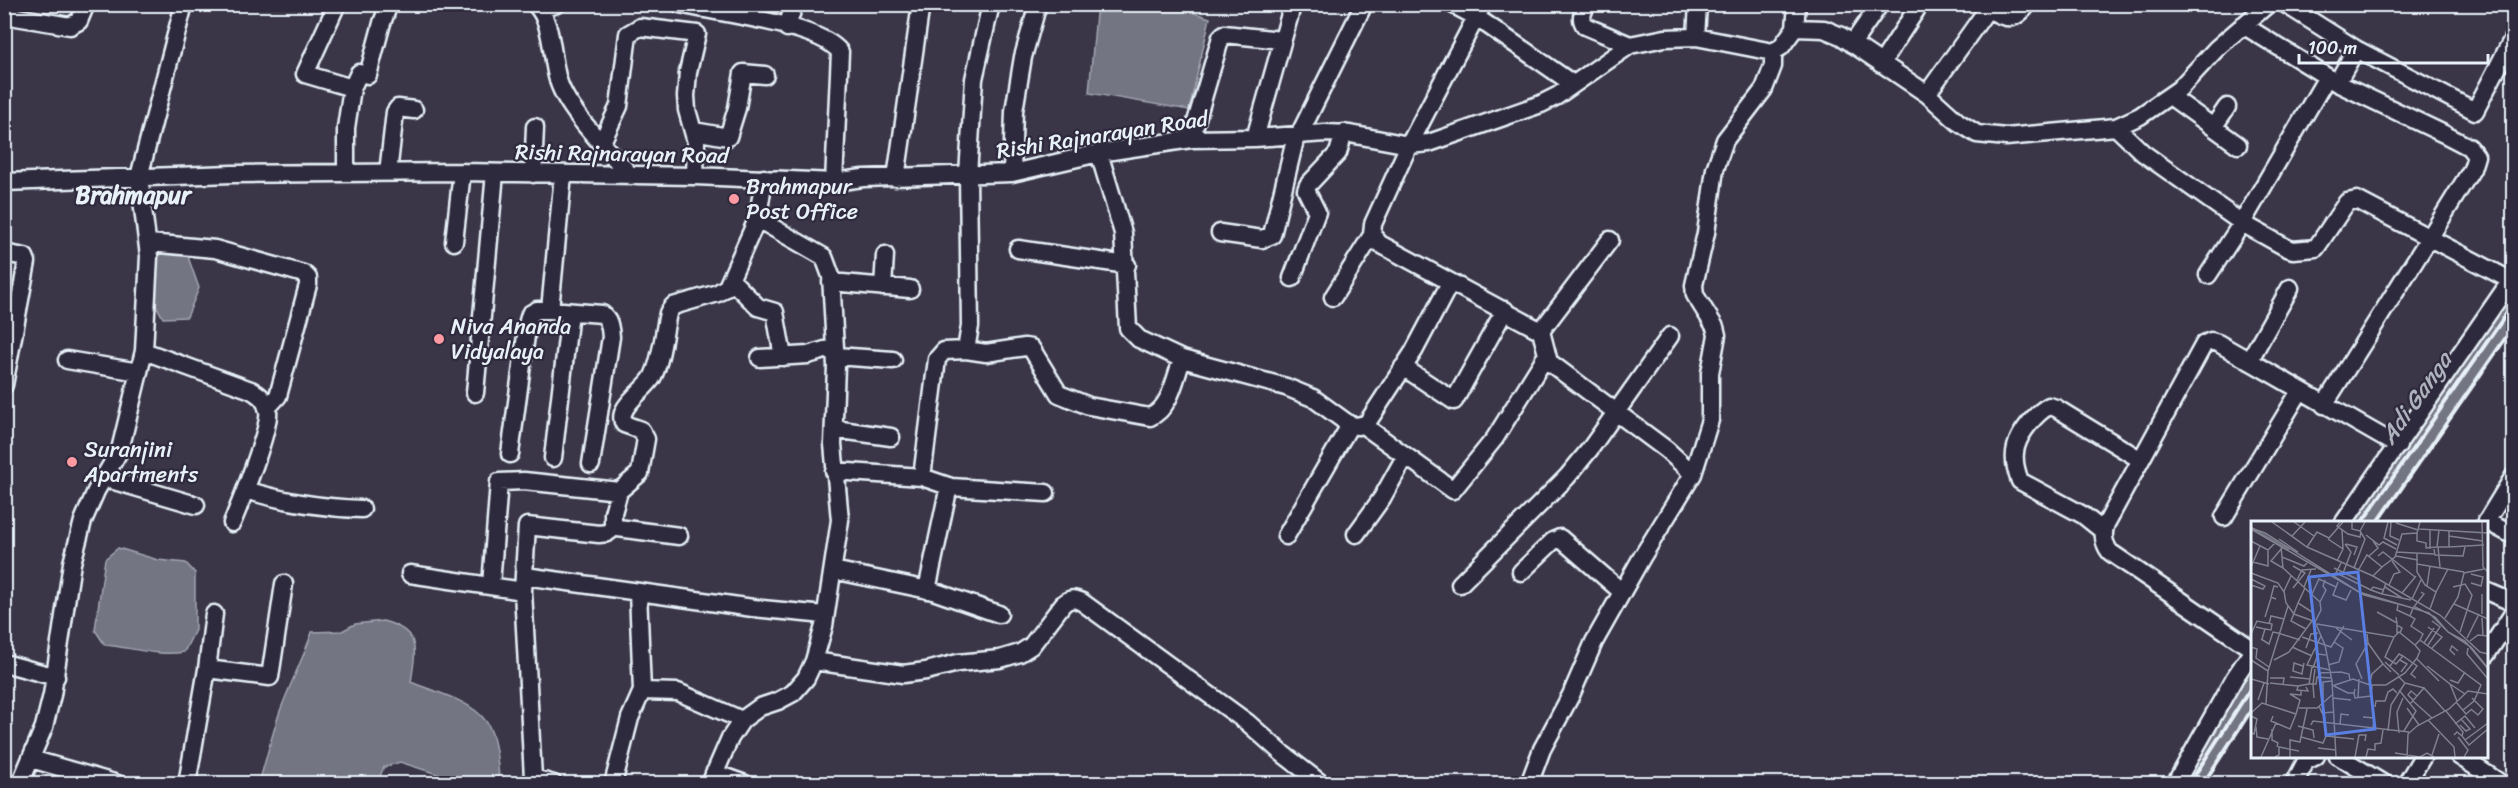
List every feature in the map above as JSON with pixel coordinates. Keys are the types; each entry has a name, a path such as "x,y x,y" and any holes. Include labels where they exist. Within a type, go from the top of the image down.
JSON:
{"street":[{"path":"4,15 70,26 79,21 86,4"},
{"path":"20,783 44,727 56,677 72,563 83,522 120,450 144,351 149,243 139,177 184,4"},
{"path":"338,4 305,74 352,88"},
{"path":"346,173 346,128 352,88 359,73 368,75 389,4"},
{"path":"557,4 537,7 547,28 562,95 631,176"},
{"path":"680,4 787,28 821,37 834,44 840,52 834,182"},
{"path":"787,28 794,4"},
{"path":"896,178 921,4"},
{"path":"966,350 970,326 968,175 974,79 991,4"},
{"path":"1012,174 1014,111 1023,57 1038,4"},
{"path":"1255,138 1290,14 1288,4"},
{"path":"1220,233 1262,239 1272,235 1298,135 1364,4"},
{"path":"1452,4 1480,11 1573,84"},
{"path":"1587,4 1581,15 1581,22 1585,26 1630,45"},
{"path":"1696,37 1698,4"},
{"path":"1528,783 1594,642 1693,474 1710,420 1710,374 1717,335 1715,327 1695,295 1694,285 1706,233 1715,169 1725,140 1764,89 1773,66 1773,52 1781,47 1795,28 1797,4"},
{"path":"1852,44 1880,4"},
{"path":"1881,64 1920,4"},
{"path":"1927,94 1987,7 2011,18 2016,17 2028,4"},
{"path":"1795,28 1824,29 1852,44 1927,94 1958,123 1977,134 1991,136 2116,127 2140,116 2170,96 2243,25 2268,4"},
{"path":"2285,4 2356,50 2475,111 2514,36"},
{"path":"1333,297 1372,235 1373,224 1409,145 1480,11"},
{"path":"2243,25 2332,80 2444,134 2473,151 2476,156 2472,169 2324,405"},
{"path":"602,142 619,106 628,34 640,27 697,34 688,72 686,96 687,110 694,131 695,176"},
{"path":"1191,139 1221,37 1224,34 1281,40"},
{"name":"Rishi Rajnarayan Road","path":"4,182 139,177 462,172 695,176 834,182 863,178 1012,174 1099,153 1191,139 1344,133 1409,145 1429,143 1541,104 1630,45 1665,38 1696,37 1773,52"},
{"path":"2208,275 2332,80 2356,50"},
{"path":"694,131 728,137 737,108 743,73 765,75"},
{"path":"2170,96 2238,145"},
{"path":"2214,126 2227,107"},
{"path":"388,173 395,112 398,108 414,110"},
{"path":"2116,127 2142,153 2242,224 2287,248 2311,250 2321,243 2347,202 2357,200 2512,278 2345,521"},
{"path":"533,174 535,128"},
{"path":"1292,278 1317,212 1306,190 1338,153 1344,133"},
{"path":"1099,153 1124,233 1128,328 1139,339 1182,359 1286,387 1313,398 1453,490 1495,438 1546,356 1546,345 1541,331 1450,283 1412,259 1380,244 1372,235"},
{"path":"454,242 462,172"},
{"path":"475,393 495,172"},
{"path":"550,310 563,175"},
{"path":"615,527 613,513 619,490 640,473 646,439 641,430 624,424 622,416 626,407 654,375 668,313 673,306 718,293 727,287 759,215 764,178"},
{"path":"745,783 712,778 730,738 742,720 760,707 793,693 806,678 814,661 825,615 840,520 834,471 835,352 831,282 824,257 764,222 759,215"},
{"path":"1541,331 1610,240"},
{"path":"149,243 215,249 304,274 308,278 278,396 267,408"},
{"path":"1018,249 1127,266"},
{"path":"4,253 25,257 27,262 4,385"},
{"path":"883,287 885,255"},
{"path":"731,280 758,307 776,312 783,357"},
{"path":"831,282 910,289"},
{"path":"1286,536 1356,425 1403,367 1432,320 1450,283"},
{"path":"2249,361 2290,288"},
{"path":"510,454 530,314 537,310 602,314 610,327 611,337 591,464"},
{"path":"1403,367 1454,401 1505,310"},
{"path":"553,458 570,312"},
{"path":"1460,584 1567,477 1670,336"},
{"path":"2251,650 2110,552 2105,543 2103,531 2204,344 2211,341 2218,343 2398,446"},
{"path":"922,477 937,359 944,351 966,350 986,353 1031,348 1059,394 1089,406 1150,417 1159,413 1165,405 1182,359"},
{"path":"144,351 251,390 261,396 267,408 267,425 246,490 232,522"},
{"path":"759,358 835,352 892,360"},
{"path":"1546,356 1550,362 1667,450 1693,474"},
{"path":"67,360 139,372"},
{"path":"2224,517 2300,391"},
{"path":"2103,531 2083,515 2020,481 2016,470 2016,447 2040,411 2049,406 2056,408 2141,460"},
{"path":"834,429 891,437"},
{"path":"1356,534 1382,498 1405,457"},
{"path":"834,471 922,477 949,486 1046,493"},
{"path":"2487,521 2514,476"},
{"path":"104,478 196,505"},
{"path":"490,585 499,482 524,481 619,490"},
{"path":"927,590 949,486"},
{"path":"246,490 287,502 325,508 362,509"},
{"path":"2488,523 2514,536"},
{"path":"554,783 533,778 524,583 527,526 599,534 608,533 615,527 679,537"},
{"path":"1521,572 1553,541 1560,538 1622,592"},
{"path":"833,570 927,590 999,614"},
{"path":"410,574 490,585 524,583 638,592 753,608 825,615"},
{"path":"207,669 270,677 284,584"},
{"path":"2488,591 2514,603"},
{"path":"613,783 630,718 642,691 638,592"},
{"path":"814,661 903,674 958,663 1000,658 1020,653 1031,646 1063,604 1074,598 1248,723 1283,754 1322,783"},
{"path":"2488,653 2514,612"},
{"path":"187,783 214,614"},
{"path":"2175,783 2223,698 2251,654"},
{"path":"4,663 56,677"},
{"path":"642,691 678,692 742,720"},
{"path":"2294,783 2306,761 2312,758"},
{"path":"2341,758 2374,781"},
{"path":"2406,783 2422,758"},
{"path":"2462,758 2502,783"},
{"path":"31,759 118,783"}],"water":[{"path":"1101,5 1170,5 1210,18 1189,110 1089,93 1096,14"},
{"path":"155,254 187,254 199,288 187,317 163,318 156,305"},
{"path":"118,548 158,560 186,563 195,573 195,630 184,652 154,653 105,645 95,630 105,559"},
{"path":"383,621 404,630 410,636 414,651 411,682 461,701 485,720 494,740 499,778 490,783 465,783 400,762 384,767 377,783 259,783 280,711 312,632 342,631 355,624"}],"waterway":[{"name":"Adi Ganga","path":"2364,521 2514,304"},
{"name":"Adi Ganga","path":"2192,784 2251,688"}],"railway":[{"path":"2363,521 2514,303"},
{"path":"2379,521 2514,326"},
{"path":"2189,784 2251,688"},
{"path":"2203,784 2251,711"}],"place":[{"name":"Brahmapur Post Office","path":"734,199"},
{"name":"Niva Ananda Vidyalaya","path":"439,339"},
{"name":"Suranjini Apartments","path":"72,462"}],"district":[{"name":"Brahmapur","path":"133,195"}]}
